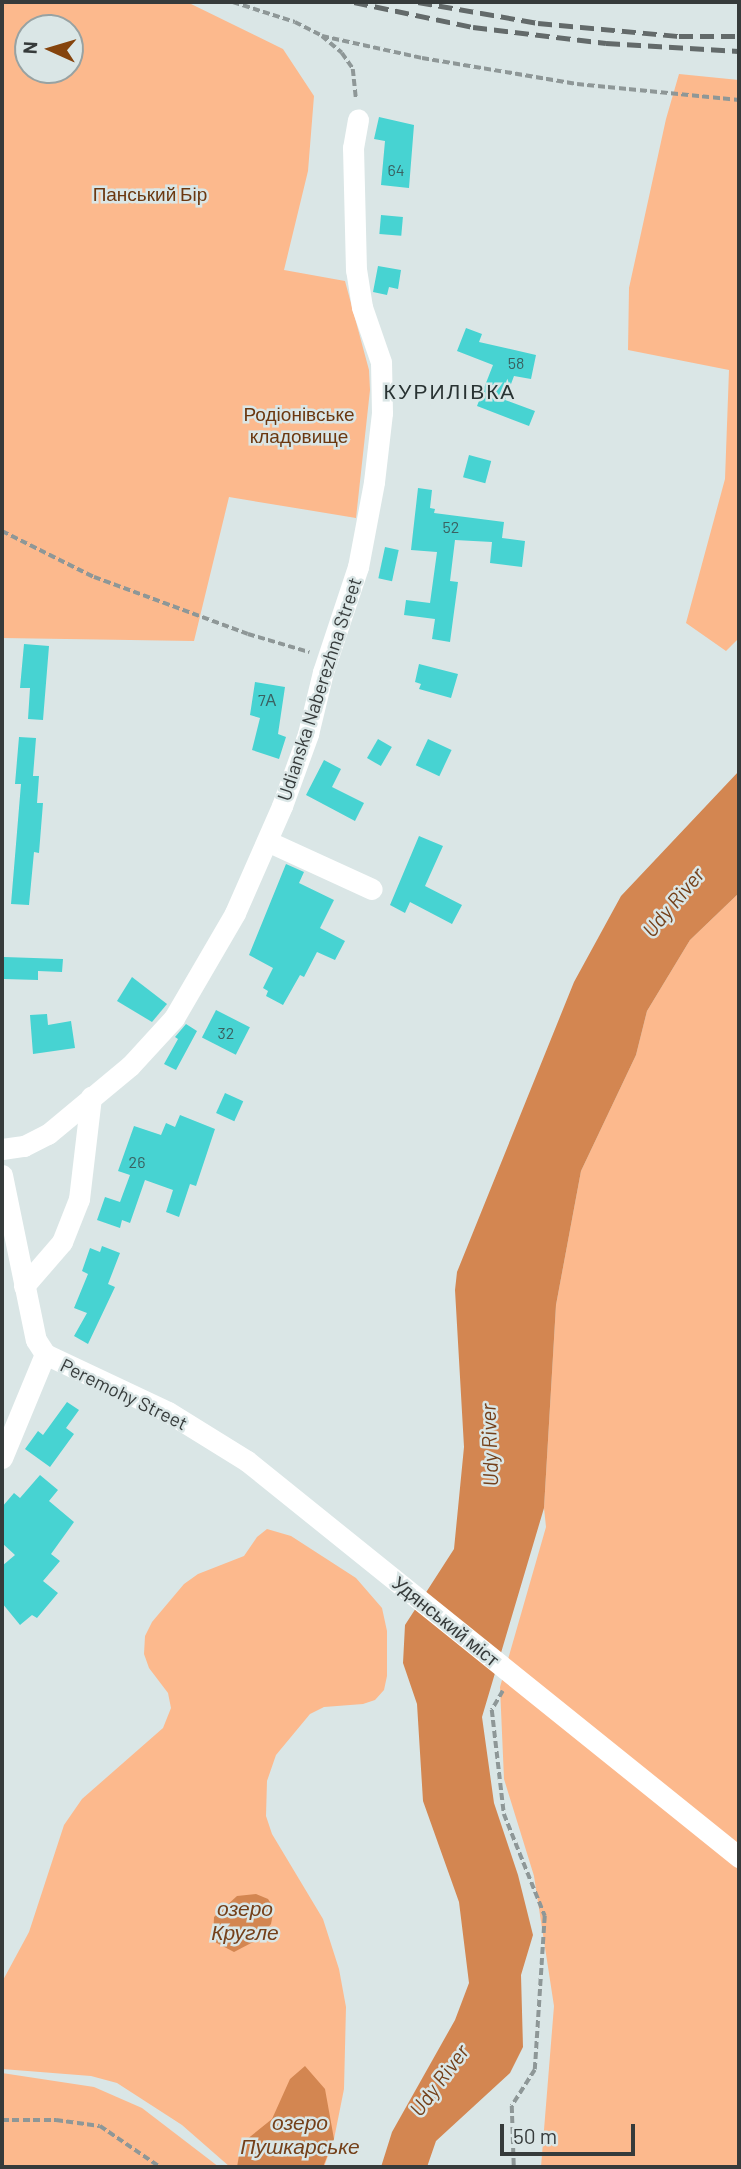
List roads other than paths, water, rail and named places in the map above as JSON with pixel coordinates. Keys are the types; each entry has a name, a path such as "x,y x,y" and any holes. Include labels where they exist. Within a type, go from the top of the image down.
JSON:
{"street":[{"name":"Udianska Naberezhna Street","path":"2,1149 24,1146 48,1134 139,1057 174,1018 235,913 267,841 308,734 328,657 358,567 374,482 382,413 381,362 362,307 356,270 353,148 358,120"},
{"path":"267,841 372,889"},
{"path":"24,1286 62,1242 79,1199 91,1097"},
{"name":"Peremohy Street","path":"2,1175 10,1257 24,1286 36,1340 45,1354 168,1412 247,1461 383,1570"},
{"path":"2,1458 45,1354"},
{"name":"Удянський міст","path":"383,1570 739,1857"}],"water":[{"name":"Udy River","path":"739,771 739,893 690,940 647,1011 636,1055 581,1171 556,1305 544,1508 482,1717 494,1803 518,1875 533,1935 521,1975 523,2047 510,2073 436,2141 427,2167 381,2167 392,2132 455,2020 469,1983 459,1902 423,1801 417,1704 403,1663 405,1625 454,1549 464,1447 455,1290 457,1272 574,982 621,896"},
{"name":"озеро Кругле","path":"256,1894 268,1899 274,1908 271,1924 259,1939 234,1952 213,1941 214,1917 237,1896"},
{"name":"озеро Пушкарське","path":"305,2066 325,2089 334,2139 323,2167 237,2167 241,2144 272,2119 290,2079"}],"railway":[{"path":"354,2 473,27 606,43 739,51"},
{"path":"418,2 538,23 679,36 739,36"}],"district":[{"name":"КУРИЛІВКА","path":"450,391"}],"park label":[{"name":"Панський Бір","path":"150,194"},
{"name":"Родіонівське кладовище","path":"299,425"}]}
